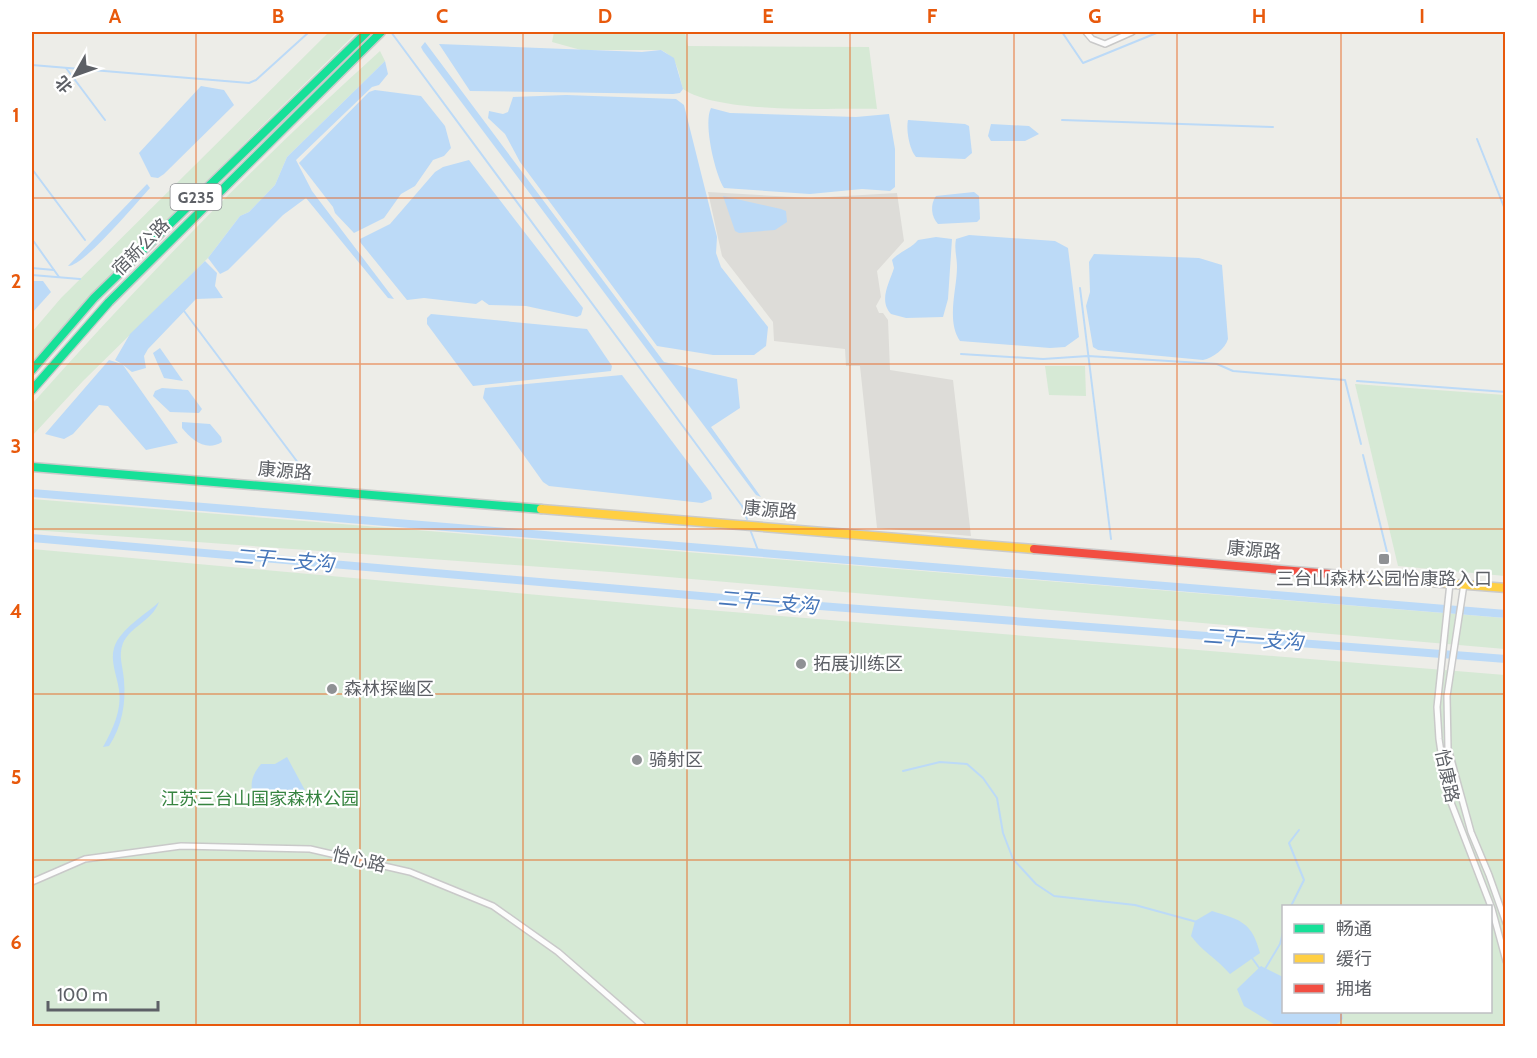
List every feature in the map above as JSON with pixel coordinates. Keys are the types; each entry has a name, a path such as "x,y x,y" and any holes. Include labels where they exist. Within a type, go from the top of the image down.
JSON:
{"main road":[{"name":"宿新公路","path":"32,370 94,298 366,32"},
{"name":"宿新公路","path":"32,390 109,302 379,32"},
{"name":"康源路","path":"32,467 1506,588"}],"street":[{"path":"1086,32 1092,39 1105,44 1131,32"},
{"name":"怡康路","path":"1450,583 1450,601 1437,707 1439,739 1448,792 1490,905"},
{"name":"怡康路","path":"1464,584 1447,696 1448,747 1471,832 1506,923"},
{"name":"怡心路","path":"32,882 85,859 181,846 309,849 399,869 493,906 558,952 643,1026"},
{"name":"怡康路","path":"1492,909 1506,961"}],"shaded area":[{"path":"708,192 811,198 897,193 904,241 877,271 881,297 876,306 879,313 883,313 888,320 890,370 953,380 971,536 877,528 860,366 846,366 845,349 774,341 773,322 722,256"}],"green space":[{"path":"329,32 357,32 95,291 32,362 32,332 61,298"},
{"path":"554,32 685,32 688,46 869,47 877,109 776,108 722,103 683,89 674,61 661,50 581,50 552,42"},
{"path":"380,51 385,61 287,157 275,185 249,212 240,216 208,258 83,381 32,436 32,404 73,358 245,179"},
{"path":"1045,366 1085,366 1086,396 1049,395"},
{"path":"1355,384 1505,395 1505,576 1398,566"},
{"path":"32,499 1505,618 1505,649 610,572 32,530"},
{"name":"江苏三台山国家森林公园","path":"32,549 683,608 1505,675 1505,1026 32,1026"}],"water":[{"path":"425,42 664,362 737,379 740,408 711,427 761,497 756,495 423,51 421,47"},
{"path":"439,44 642,52 661,50 674,58 683,89 680,93 673,94 470,91"},
{"path":"385,61 388,74 379,85 372,87 296,160 312,191 394,299 388,298 306,198 283,215 228,270 220,274 208,258 240,216 249,212 275,185 287,157"},
{"path":"201,86 224,90 234,105 164,174 158,178 151,177 139,153"},
{"path":"375,90 421,96 445,126 451,148 444,156 433,160 415,186 401,194 384,218 354,233 335,213 333,207 299,163 369,92"},
{"path":"566,95 676,99 684,105 717,237 716,253 721,267 768,327 766,346 754,355 713,355 657,346 520,162 505,134 488,118 489,111 503,114 508,112 513,97"},
{"path":"711,108 730,113 856,117 889,114 895,149 895,187 890,191 862,189 810,194 724,188 717,172 709,136"},
{"path":"908,120 969,126 972,153 965,159 916,157 909,139"},
{"path":"991,124 1029,126 1039,134 1025,141 991,141 988,136"},
{"path":"469,160 583,308 581,315 577,317 526,306 489,305 482,300 476,304 424,298 407,300 360,242 360,239 390,224 435,172 443,167"},
{"path":"147,184 150,188 110,233 75,264 68,266"},
{"path":"974,192 979,196 980,219 977,222 938,224 932,210 936,196"},
{"path":"723,196 786,211 787,222 775,230 739,233 735,231"},
{"path":"969,235 1055,241 1068,248 1079,337 1065,347 1050,348 960,341 953,315 957,267 955,243 956,239"},
{"path":"936,237 952,239 948,299 943,317 906,318 891,314 887,309 885,297 894,268 892,260 918,240"},
{"path":"1094,254 1199,258 1222,265 1228,339 1224,346 1215,355 1203,360 1098,350 1093,347 1086,306 1090,292 1089,262"},
{"path":"205,261 217,273 215,286 223,298 196,299 148,349 144,356 146,368 132,372 123,365 178,443 146,450 108,406 99,405 73,434 64,439 45,434 109,360 122,364 115,360 130,334"},
{"path":"32,281 43,281 51,292 32,313"},
{"path":"431,314 587,329 612,366 611,371 473,386 427,324 427,318"},
{"path":"160,348 183,381 164,378 153,353"},
{"path":"622,375 711,493 712,499 702,503 549,486 543,482 483,398 485,388"},
{"path":"162,388 188,390 202,409 199,413 170,412 153,396 155,391"},
{"path":"182,422 210,424 221,437 222,442 210,446 200,443 182,428"},
{"path":"159,602 152,614 131,632 123,643 121,657 124,706 117,731 109,746 103,747 118,712 120,697 114,669 114,648 127,629"},
{"path":"287,757 307,794 298,800 254,797 252,780 261,764 275,764"},
{"path":"1212,911 1244,924 1253,935 1260,953 1230,974 1191,936 1195,921"},
{"path":"1261,966 1282,976 1282,1013 1342,1013 1343,1019 1334,1026 1277,1026 1244,1006 1237,989"}],"waterway":[{"path":"32,65 249,83 256,80 309,32"},
{"path":"391,32 742,506 747,519"},
{"path":"1062,32 1083,63 1159,32"},
{"path":"66,68 105,120"},
{"path":"1062,120 1273,127"},
{"path":"1477,139 1506,212"},
{"path":"32,169 85,240"},
{"path":"32,239 54,270"},
{"path":"32,268 54,270 59,277"},
{"path":"32,275 80,279"},
{"path":"1080,288 1111,539"},
{"path":"184,311 302,468"},
{"path":"961,354 1043,359 1088,356 1217,364 1233,371 1345,380 1361,444"},
{"path":"1357,381 1506,392"},
{"path":"1363,455 1387,552"},
{"path":"32,493 1506,614"},
{"path":"751,532 759,553"},
{"name":"二干一支沟","path":"32,538 781,603 1506,659"},
{"path":"903,771 940,762 967,764 983,778 997,798 1003,833 1013,859 1036,884 1054,896 1135,905 1197,922"},
{"path":"1292,905 1304,880 1289,843 1299,830"},
{"path":"1265,969 1282,936"},
{"path":"1252,958 1260,969"}],"traffic: fast":[{"path":"32,370 94,298 367,32"},
{"path":"32,390 109,302 381,32"},
{"path":"32,467 541,509"}],"traffic: slow":[{"path":"541,509 1034,549"},
{"path":"1354,576 1506,588"}],"traffic: jam":[{"path":"1034,549 1354,576"}],"place":[{"name":"三台山森林公园怡康路入口","path":"1384,559"},
{"name":"拓展训练区","path":"801,664"},
{"name":"森林探幽区","path":"332,689"},
{"name":"骑射区","path":"637,760"}]}
